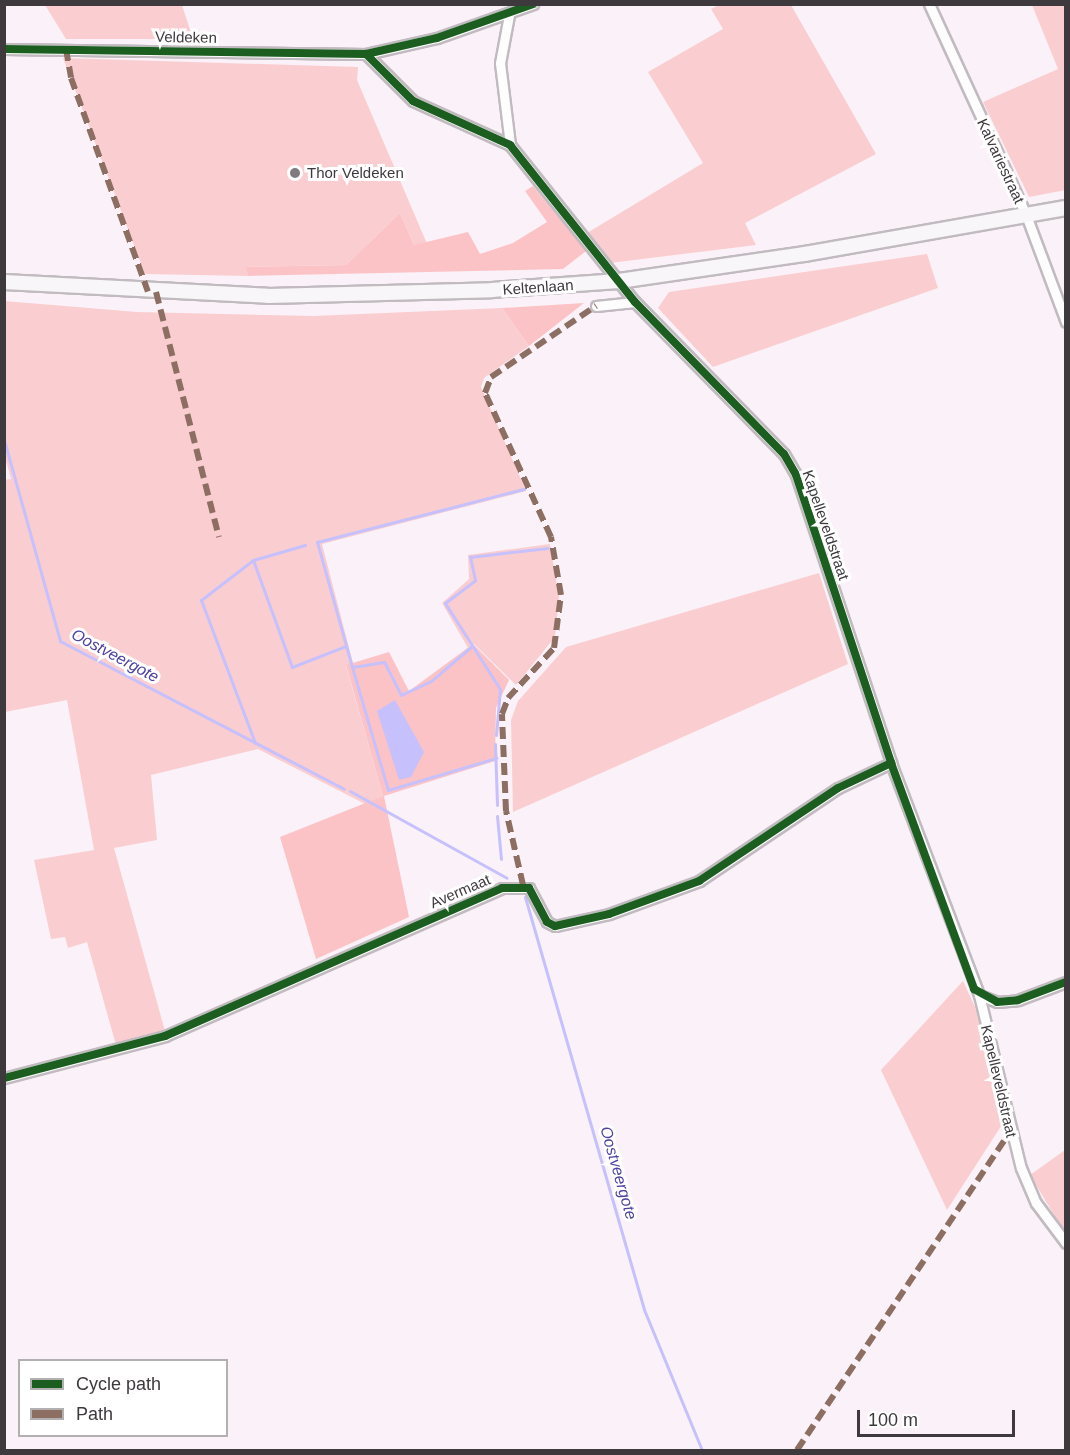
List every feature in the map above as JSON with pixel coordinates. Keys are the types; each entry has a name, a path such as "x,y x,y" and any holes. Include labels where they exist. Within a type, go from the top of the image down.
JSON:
{"main road":[{"name":"Keltenlaan","path":"4,282 148,292 362,296 619,281 1065,208"}],"street":[{"name":"Veldeken","path":"4,49 366,54 509,15 533,4"},
{"name":"Kalvariestraat","path":"929,4 1026,215 1065,322"},
{"path":"509,15 500,63 510,145"},
{"path":"366,54 413,101 510,145"},
{"name":"Kapelleveldstraat","path":"510,145 635,302 771,439 796,475 891,763 979,995 1021,1168 1036,1203 1065,1244"},
{"path":"596,306 635,302"},
{"name":"Avermaat","path":"4,1078 165,1036 502,888 529,888 547,922 555,926 609,914 699,881 838,788 891,763"},
{"path":"979,995 997,1002 1018,1000 1065,982"}],"shaded area":[{"path":"45,5 182,5 193,39 66,39"},
{"path":"719,5 791,5 876,154 745,223 756,245 610,263 587,233 703,163 648,72 723,29 711,9"},
{"path":"1032,5 1065,5 1066,190 1029,197 983,102 1058,69"},
{"path":"63,58 358,67 357,80 428,246 414,245 400,213 346,265 247,267 248,276 145,274"},
{"path":"533,186 586,251 563,269 248,276 246,267 346,265 400,213 414,245 468,232 480,254 513,243 547,222 525,191"},
{"path":"927,254 938,288 713,367 658,308 669,292"},
{"path":"4,301 137,312 314,316 502,308 529,346 484,378 481,387 526,491 322,544 353,663 346,666 383,796 365,804 258,749 151,775 157,840 114,848 165,1031 116,1045 87,942 68,948 65,937 51,939 34,860 94,850 67,700 5,712 4,480 11,479 4,453"},
{"path":"584,303 529,346 502,308"},
{"path":"550,544 559,597 555,637 516,685 474,644 468,648 442,603 469,579 468,555"},
{"path":"819,573 848,664 513,812 511,720 518,701 566,647"},
{"path":"473,644 509,680 496,708 495,761 384,796 409,917 316,959 280,837 383,796 346,665 389,652 409,691"},
{"path":"395,700 424,752 411,777 399,780 377,711"},
{"path":"963,981 975,1007 1005,1120 947,1210 881,1070"},
{"path":"1065,1150 1065,1233 1030,1175"}],"waterway":[{"name":"Oostveergote","path":"4,440 60,641 344,789"},
{"path":"352,667 317,542 524,489"},
{"path":"305,545 253,560 292,667 346,646"},
{"path":"496,735 500,689 445,603 475,580 470,557 547,548"},
{"path":"253,560 201,600 255,743"},
{"path":"472,646 431,681 401,695 384,662 352,667 388,790 496,758"},
{"path":"495,744 497,805"},
{"name":"Oostveergote","path":"350,791 507,878"},
{"path":"497,816 501,859"},
{"name":"Oostveergote","path":"525,897 645,1312 702,1450"}],"marked path":[{"path":"66,49 71,78 148,292"},
{"path":"156,292 219,537"},
{"path":"523,885 506,811 502,714 508,698 554,648 561,595 551,537 485,393 491,377 596,306"},
{"path":"797,1450 1011,1130"}],"cycle path":[{"path":"4,49 366,54 437,38 533,4"},
{"path":"366,54 413,101 510,145 635,302 784,454 796,475 891,763 974,989 997,1002 1018,1000 1066,982"},
{"path":"4,1078 165,1036 502,888 529,888 547,922 555,926 609,914 699,881 838,788 891,763"}],"place":[{"name":"Thor Veldeken","path":"295,173"}]}
